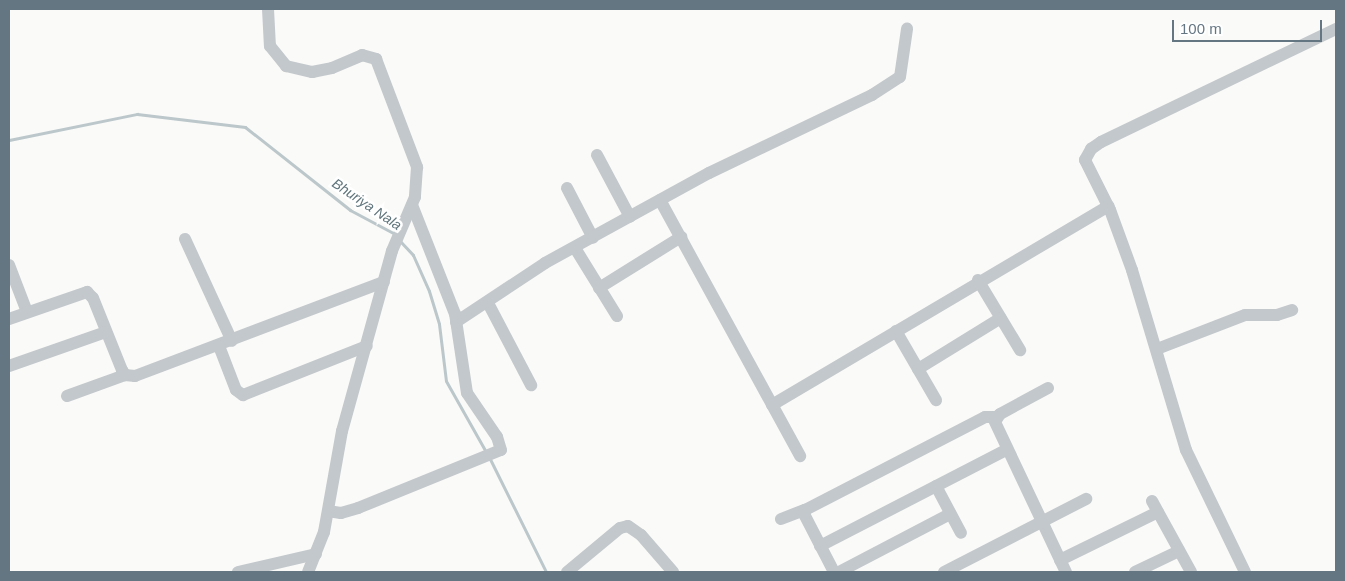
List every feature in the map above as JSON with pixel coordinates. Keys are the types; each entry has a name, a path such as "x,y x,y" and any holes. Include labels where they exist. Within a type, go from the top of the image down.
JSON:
{"street":[{"path":"268,9 270,46 286,66 312,72 332,68 362,55 376,59 417,167 412,204 406,224 396,243 384,282 342,431 328,512 316,554 308,572"},
{"path":"456,322 533,270 709,173 872,95 900,77 907,29"},
{"path":"1246,572 1190,459 1157,349 1108,206 1085,160 1092,149 1336,29"},
{"path":"597,156 630,217"},
{"path":"567,188 593,238"},
{"path":"660,200 800,456"},
{"path":"328,512 352,510 479,461 499,452 501,448 497,437 467,393 456,322 412,204"},
{"path":"772,405 978,280 1108,206"},
{"path":"599,288 681,237"},
{"path":"185,239 232,341"},
{"path":"575,248 617,316"},
{"path":"9,265 27,312"},
{"path":"978,280 1020,350"},
{"path":"68,396 125,374 135,376 219,346 384,282"},
{"path":"9,319 87,292 94,298 106,332 125,374"},
{"path":"488,302 531,385"},
{"path":"1157,349 1245,314 1277,315 1292,310"},
{"path":"918,369 1001,318"},
{"path":"896,331 936,400"},
{"path":"9,366 106,332"},
{"path":"219,346 236,390 243,395 367,346"},
{"path":"781,519 804,510 985,417 996,417 1048,388"},
{"path":"996,417 995,428 1066,572"},
{"path":"820,546 1006,450"},
{"path":"936,486 961,533"},
{"path":"944,572 1086,499"},
{"path":"1060,560 1155,506 1191,572"},
{"path":"804,510 834,572"},
{"path":"839,572 950,514"},
{"path":"567,572 620,528 628,526 641,535 673,572"},
{"path":"1135,572 1179,551"},
{"path":"238,572 316,554"}],"waterway":[{"name":"Bhuriya Nala","path":"9,140 137,114 245,127 350,210 395,234"},
{"name":"Bhuriya Nala","path":"400,241 413,255 429,291 439,324 446,381 486,452"},
{"name":"Bhuriya Nala","path":"489,457 546,572"}]}
